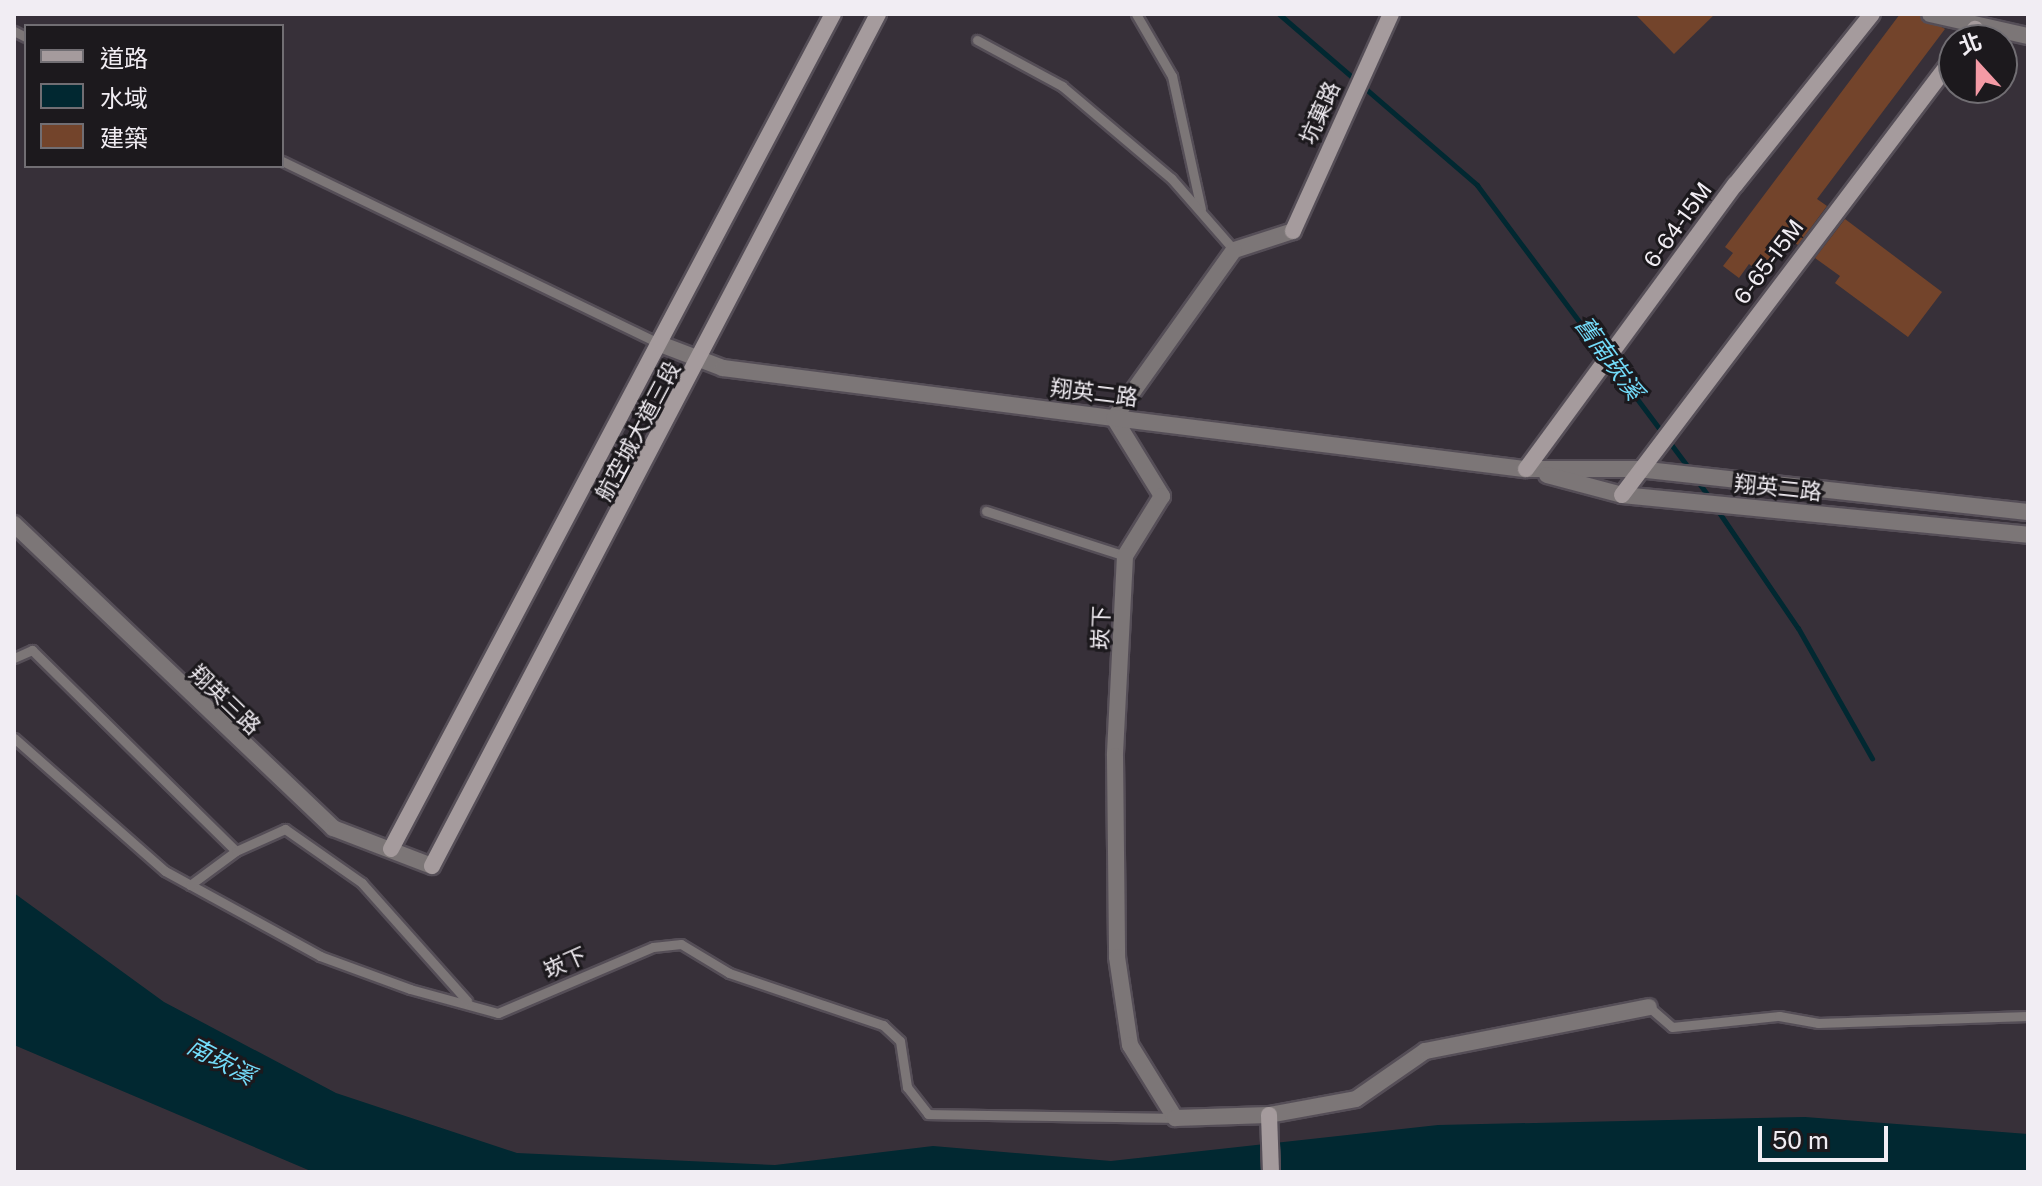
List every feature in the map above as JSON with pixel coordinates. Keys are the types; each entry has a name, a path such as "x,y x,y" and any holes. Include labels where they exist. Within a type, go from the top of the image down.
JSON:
{"street":[{"name":"航空城大道三段","path":"391,849 833,14"},
{"name":"航空城大道三段","path":"432,866 699,362 878,14"},
{"name":"坑菓路","path":"1234,250 1293,231 1372,50 1391,14"},
{"name":"6-64-15M","path":"1526,469 1735,185 1872,14"},
{"path":"1930,14 1950,24"},
{"name":"6-65-15M","path":"1622,495 1638,469 1938,78"},
{"path":"1114,418 1234,250"},
{"name":"翔英二路","path":"660,344 699,362 1526,469 1638,469 2028,512"},
{"name":"崁下","path":"1114,418 1162,496 1125,556 1115,756 1121,1010 1130,1045 1175,1118 1269,1115 1356,1099 1425,1051 1649,1007"},
{"name":"翔英二路","path":"1526,469 1622,495 2028,535"},
{"name":"翔英三路","path":"14,524 333,828 432,866"},
{"path":"1269,1115 1271,1172"}],"lane":[{"path":"1136,14 1172,76 1202,212"},
{"path":"977,40 1062,86 1202,212 1234,250"},
{"path":"284,162 660,344"},
{"path":"986,511 1125,556"},
{"path":"14,658 32,650 236,851"},
{"name":"崁下","path":"14,738 165,871 320,956 498,1013 653,947 681,944 729,973 883,1025 900,1041 907,1087 928,1114 1175,1118"},
{"path":"190,885 236,851 285,829 362,883 469,1003"},
{"path":"1649,1007 1672,1027 1779,1016 1818,1023 2028,1016"}],"water":[{"name":"南崁溪","path":"14,893 164,1002 336,1093 517,1153 775,1165 933,1146 1111,1161 1438,1125 1805,1117 2028,1134 2028,1172 313,1172 14,1045"}],"building":[{"path":"1635,14 1715,14 1674,54"},
{"path":"1900,14 1919,14 1938,25 1938,38 1817,199 1827,206 1798,245 1788,238 1761,274 1749,264 1739,278 1723,266 1733,253 1725,247"},
{"path":"1845,219 1942,292 1908,337 1835,283 1840,276 1815,258"}],"waterway":[{"name":"舊南崁溪","path":"1279,14 1477,185 1690,470"},
{"name":"舊南崁溪","path":"1696,479 1711,500"},
{"path":"1716,508 1798,628 1872,758"}]}
